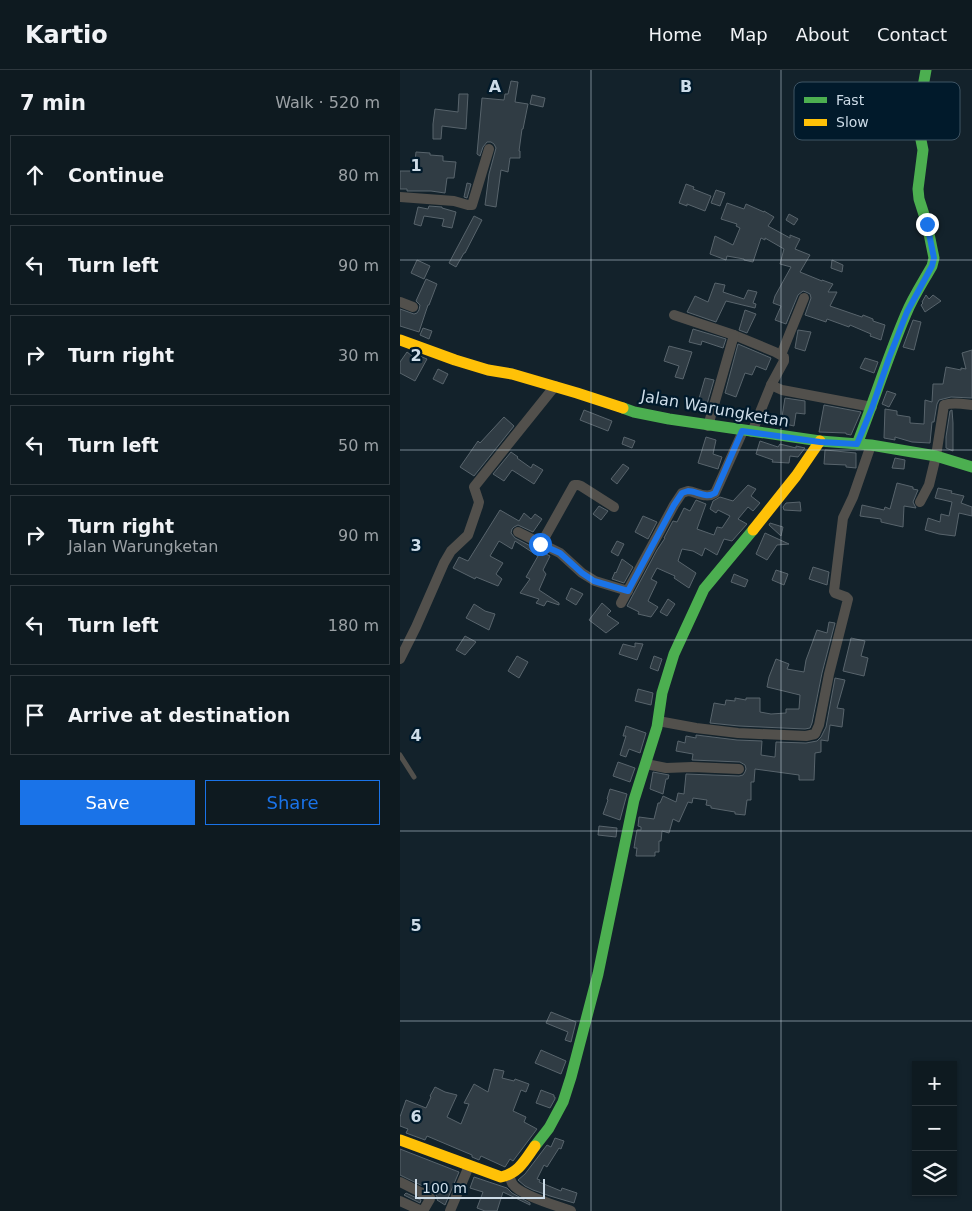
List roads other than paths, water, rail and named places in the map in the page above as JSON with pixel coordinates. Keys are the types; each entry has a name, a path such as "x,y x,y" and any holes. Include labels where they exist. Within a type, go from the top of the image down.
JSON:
{"street":[{"path":"857,444 907,312 932,266 934,258 927,224 919,199 918,189 923,150 921,140"},
{"path":"400,197 454,201 471,205 474,202 489,149"},
{"path":"781,355 804,298"},
{"path":"400,302 413,307"},
{"path":"622,603 682,493 688,491 711,496 715,493 784,361 784,357 781,355 734,335 674,315"},
{"path":"708,426 734,335"},
{"name":"Jalan Warungketan","path":"400,340 488,370 512,374 634,412 669,420 820,442 871,445 936,456 972,467"},
{"path":"771,385 782,390 872,408"},
{"path":"400,659 444,563 451,551 468,535 479,502 474,487 555,386"},
{"path":"920,502 929,485 936,456 944,405 958,403 972,405"},
{"path":"400,1140 501,1177 510,1175 518,1169 550,1128 563,1102 571,1077 598,974 634,800 658,721 662,693 674,654 704,589 774,504 820,442"},
{"path":"658,721 738,733 806,736 815,734 848,600 834,591 843,518 854,497 871,445"},
{"path":"540,544 574,485 578,484 614,507"},
{"path":"518,532 560,553 594,581 628,591"},
{"path":"646,764 666,768 692,767 739,770"},
{"path":"450,1211 469,1166"},
{"path":"510,1175 514,1186 529,1196 571,1211"},
{"path":"400,1182 430,1197 422,1211 400,1201"}],"lane":[{"path":"400,755 414,777"}]}
